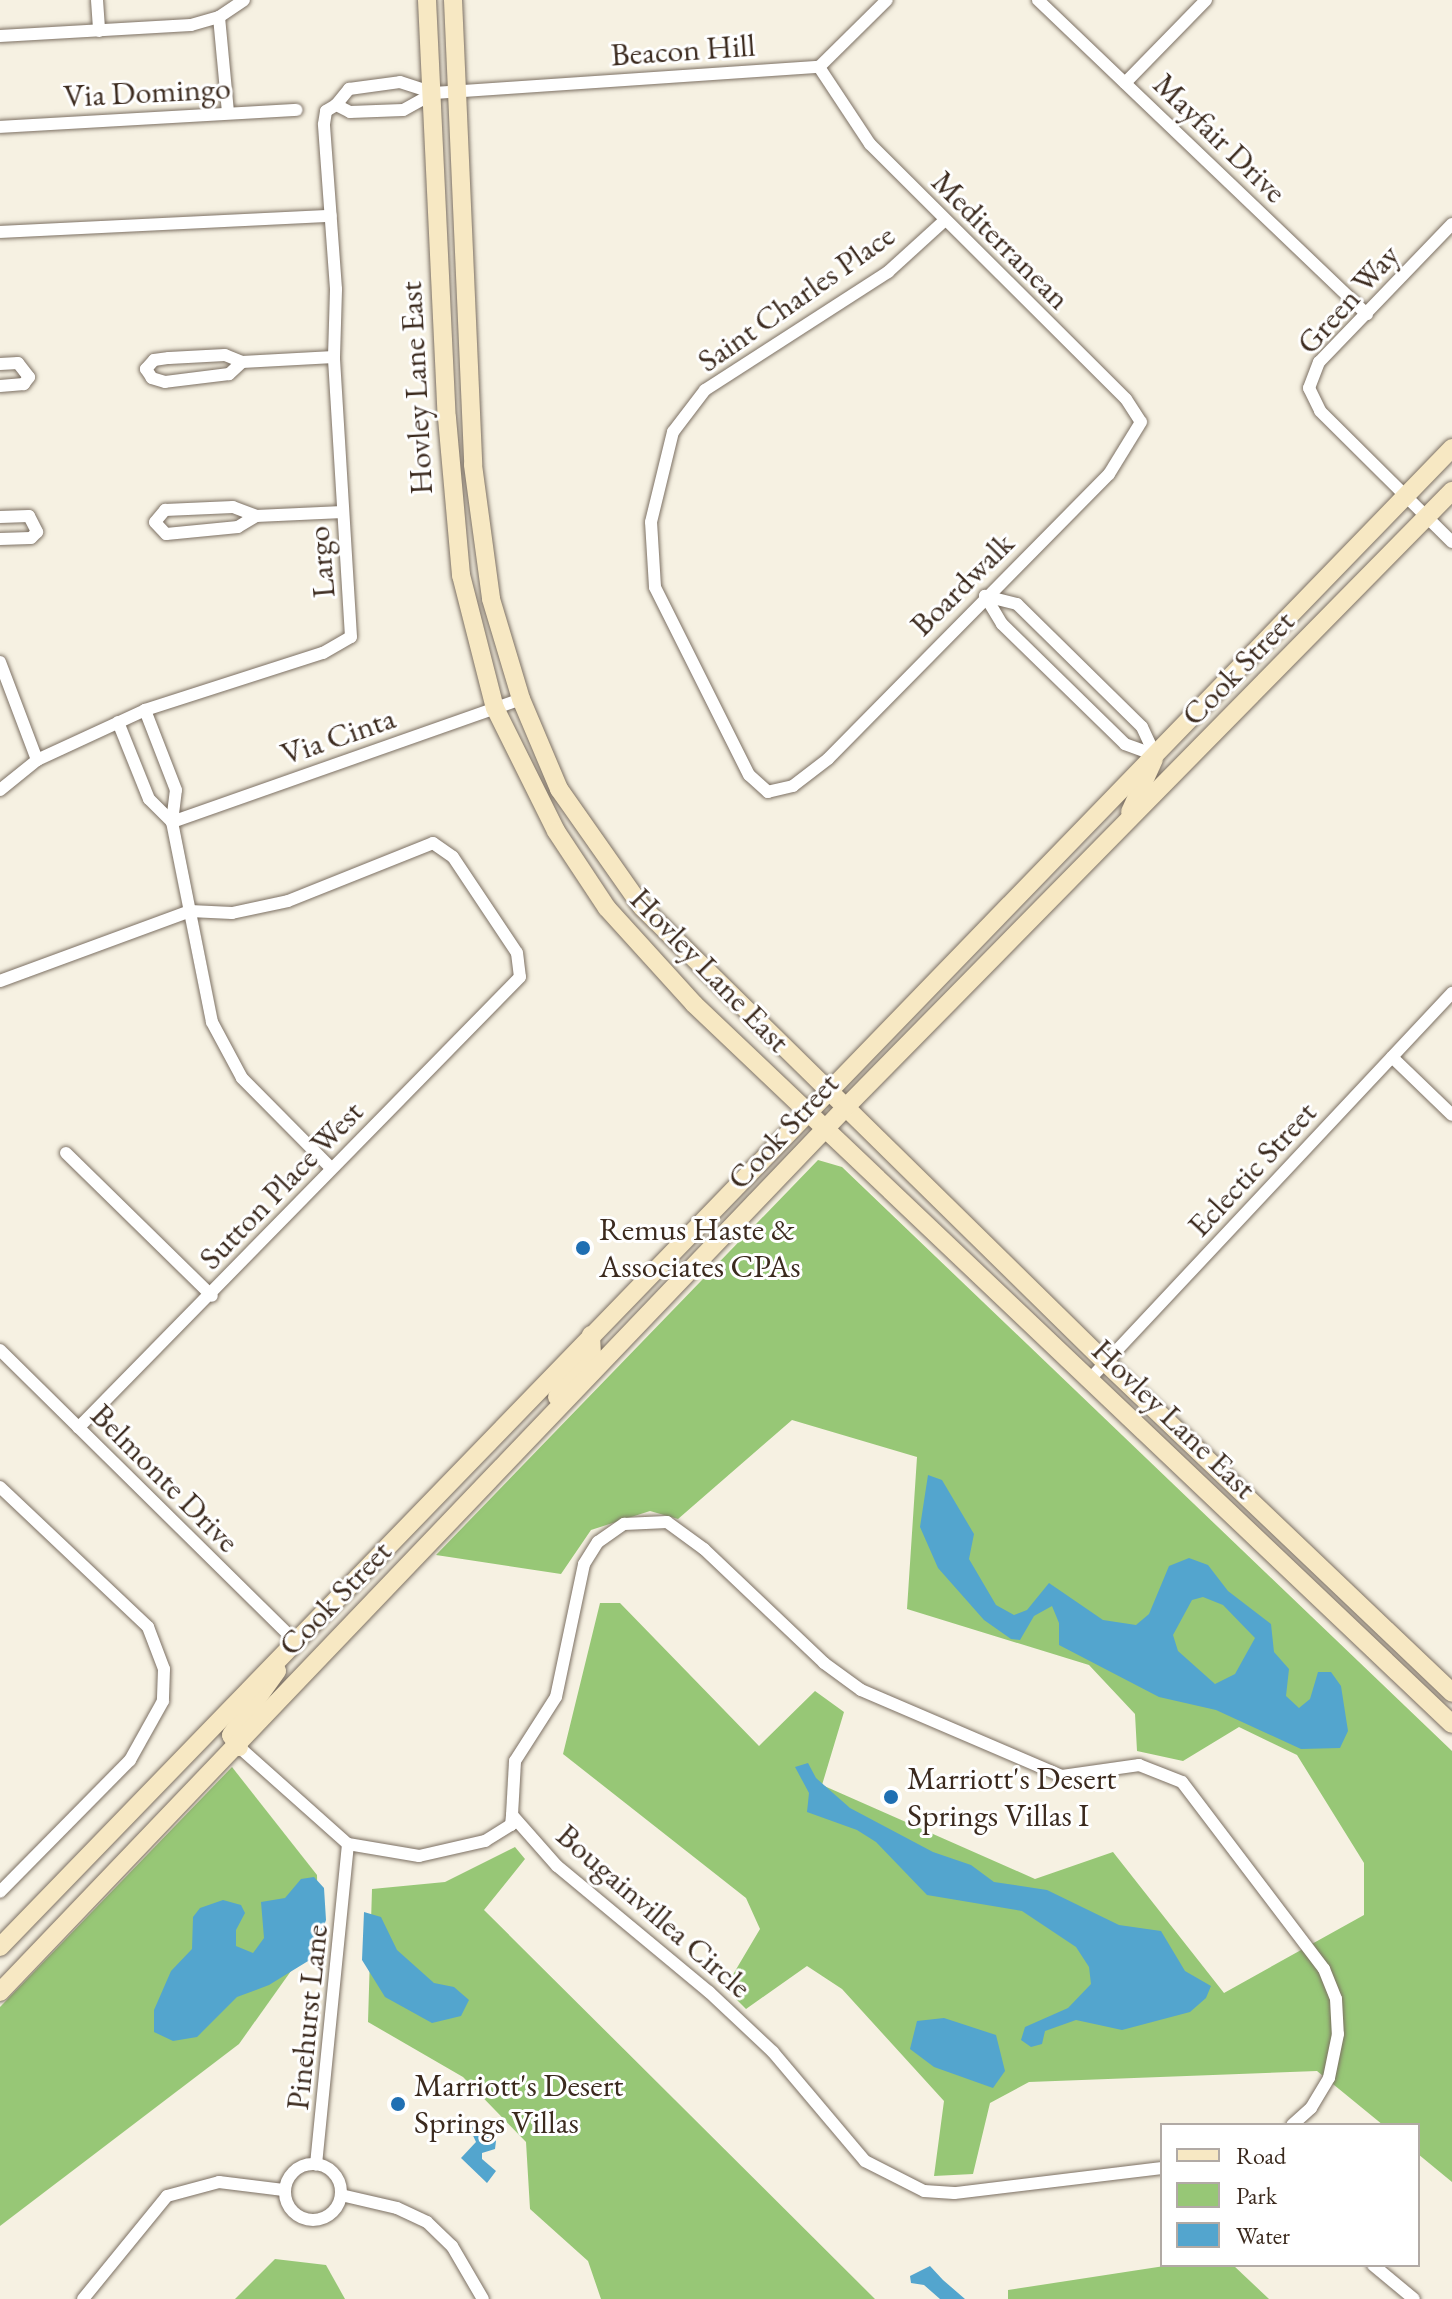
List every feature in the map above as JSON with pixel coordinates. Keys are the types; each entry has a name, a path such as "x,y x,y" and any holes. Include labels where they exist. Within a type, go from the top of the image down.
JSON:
{"main road":[{"name":"Hovley Lane East","path":"427,0 454,519 461,575 495,708 556,831 607,908 694,1004 1452,1724"},
{"name":"Hovley Lane East","path":"453,0 473,465 491,599 521,699 559,789 642,907 1106,1363 1452,1693"},
{"name":"Cook Street","path":"0,1947 827,1089 1452,448"},
{"name":"Cook Street","path":"0,1992 239,1747 313,1662 474,1498 845,1108 1452,491"},
{"path":"1119,832 1155,755"},
{"path":"474,1498 505,1452 585,1365 592,1355 591,1335"},
{"path":"1149,1437 1203,1472 1223,1475"},
{"path":"239,1747 231,1735 236,1725 295,1641"},
{"path":"1371,1646 1452,1701"}],"street":[{"path":"97,0 99,31"},
{"path":"0,36 191,25 219,17 244,0"},
{"path":"819,67 887,0"},
{"name":"Mayfair Drive","path":"1038,0 1367,314"},
{"path":"1125,83 1206,0"},
{"path":"219,17 228,113"},
{"name":"Beacon Hill","path":"457,93 819,67"},
{"name":"Mediterranean","path":"819,67 870,144 943,222 1126,399 1141,422 1131,444"},
{"path":"434,93 403,110 350,112 336,105 349,89 400,82 434,93 457,93"},
{"name":"Largo","path":"0,790 37,760 145,710 323,653 351,637 324,124 326,111 336,105"},
{"name":"Via Domingo","path":"0,127 297,110"},
{"path":"0,232 331,216"},
{"name":"Saint Charles Place","path":"828,759 793,786 768,792 749,775 655,587 651,522 658,481 673,432 705,390 888,272 943,222"},
{"name":"Green Way","path":"1452,224 1319,362 1309,388 1320,411 1452,542"},
{"path":"242,362 229,374 165,382 152,378 146,369 154,360 169,358 225,355 242,362 334,357"},
{"path":"0,364 18,363 29,377 21,385 0,386"},
{"name":"Boardwalk","path":"828,759 985,596 1109,474 1131,444"},
{"path":"256,516 238,527 166,534 155,522 165,510 233,507 256,516 343,512"},
{"path":"0,517 29,516 37,532 31,538 0,539"},
{"path":"985,596 1002,624 1125,744 1155,755"},
{"path":"985,596 1020,607 1142,727 1155,755"},
{"path":"0,662 37,760"},
{"name":"Via Cinta","path":"172,822 521,699"},
{"path":"145,710 176,790 172,822 212,1022 242,1078 331,1168"},
{"path":"118,722 149,799 172,822"},
{"name":"Sutton Place West","path":"78,1428 212,1296 331,1168 520,977 517,953 453,857 433,843 288,901 232,913 190,911"},
{"path":"0,981 190,911"},
{"name":"Eclectic Street","path":"1089,1380 1452,993"},
{"path":"1392,1057 1452,1115"},
{"path":"66,1153 212,1296"},
{"name":"Belmonte Drive","path":"0,1350 295,1641"},
{"path":"0,1487 148,1627 164,1669 163,1701 130,1760 0,1892"},
{"name":"Bougainvillea Circle","path":"1160,2168 954,2193 924,2191 865,2161 773,2052 709,1992 557,1866 512,1815 515,1761 556,1697 584,1564 598,1542 624,1524 667,1522 861,1690 1062,1776 1139,1765 1182,1782 1324,1969 1336,1999 1338,2034 1329,2078 1311,2108 1294,2123"},
{"path":"239,1747 348,1844 419,1856 485,1841 511,1825 512,1815"},
{"name":"Pinehurst Lane","path":"316,2164 348,1874 348,1844"},
{"path":"316,2164 338,2178 341,2195 335,2211 310,2220 294,2214 284,2190 291,2173 316,2164"},
{"path":"83,2299 167,2196 219,2182 284,2190"},
{"path":"341,2195 397,2208 427,2222 452,2246 483,2299"},
{"path":"1375,2267 1414,2299"}],"green space":[{"path":"818,1160 842,1167 1452,1751 1452,2182 1420,2156 1420,2123 1381,2123 1317,2071 1029,2082 990,2103 973,2174 934,2176 944,2101 842,1989 807,1966 746,2009 725,1988 760,1929 746,1898 563,1754 600,1603 620,1603 759,1746 815,1691 844,1712 822,1785 1035,1879 1113,1852 1224,1993 1364,1915 1364,1863 1297,1755 1239,1727 1183,1761 1137,1751 1135,1714 1089,1665 907,1609 917,1457 792,1420 678,1519 650,1511 591,1530 561,1574 436,1555"},
{"path":"232,1767 317,1875 318,1933 239,2044 0,2226 0,2007"},
{"path":"515,1847 525,1859 484,1910 875,2299 601,2299 588,2261 530,2209 526,2142 463,2077 368,2022 372,1889 445,1882"},
{"path":"275,2259 326,2265 345,2299 235,2299"},
{"path":"1160,2267 1235,2267 1269,2299 1008,2299 1008,2290"}],"water":[{"path":"928,1475 942,1480 974,1534 969,1559 996,1605 1014,1615 1027,1610 1049,1583 1103,1620 1136,1625 1149,1614 1169,1566 1189,1558 1208,1565 1228,1591 1271,1624 1274,1652 1289,1669 1286,1696 1299,1708 1310,1699 1318,1672 1331,1672 1341,1686 1348,1731 1340,1748 1301,1749 1216,1710 1159,1697 1059,1645 1059,1623 1052,1606 1034,1616 1020,1640 1011,1639 984,1620 938,1568 920,1527","holes":["1203,1597 1223,1605 1255,1638 1235,1674 1215,1684 1178,1651 1173,1635 1192,1600"]},
{"path":"808,1763 816,1778 850,1808 933,1852 971,1865 994,1882 1047,1890 1119,1925 1161,1931 1185,1971 1211,1986 1206,1998 1190,2012 1122,2030 1076,2020 1045,2031 1042,2044 1031,2047 1021,2040 1025,2027 1068,2008 1091,1984 1089,1967 1076,1947 1022,1911 927,1895 876,1842 857,1830 807,1812 809,1793 795,1767"},
{"path":"314,1877 324,1888 326,1920 313,1958 269,1985 237,1997 197,2037 173,2041 154,2032 154,2010 171,1971 192,1949 193,1917 200,1908 223,1900 241,1905 245,1913 236,1930 236,1946 253,1953 264,1938 261,1902 285,1898 301,1879"},
{"path":"364,1912 381,1917 397,1950 434,1983 454,1987 469,2000 461,2016 432,2023 385,1997 362,1960"},
{"path":"944,2018 996,2035 1005,2071 993,2088 934,2067 910,2049 917,2021"},
{"path":"479,2122 496,2141 495,2149 482,2153 482,2159 496,2171 487,2183 461,2158 476,2142 470,2129"},
{"path":"930,2266 965,2299 940,2299 924,2285 911,2283 910,2276"}],"place":[{"name":"Remus Haste & Associates CPAs","path":"583,1248"},
{"name":"Marriott's Desert Springs Villas I","path":"891,1797"},
{"name":"Marriott's Desert Springs Villas","path":"398,2104"}]}
